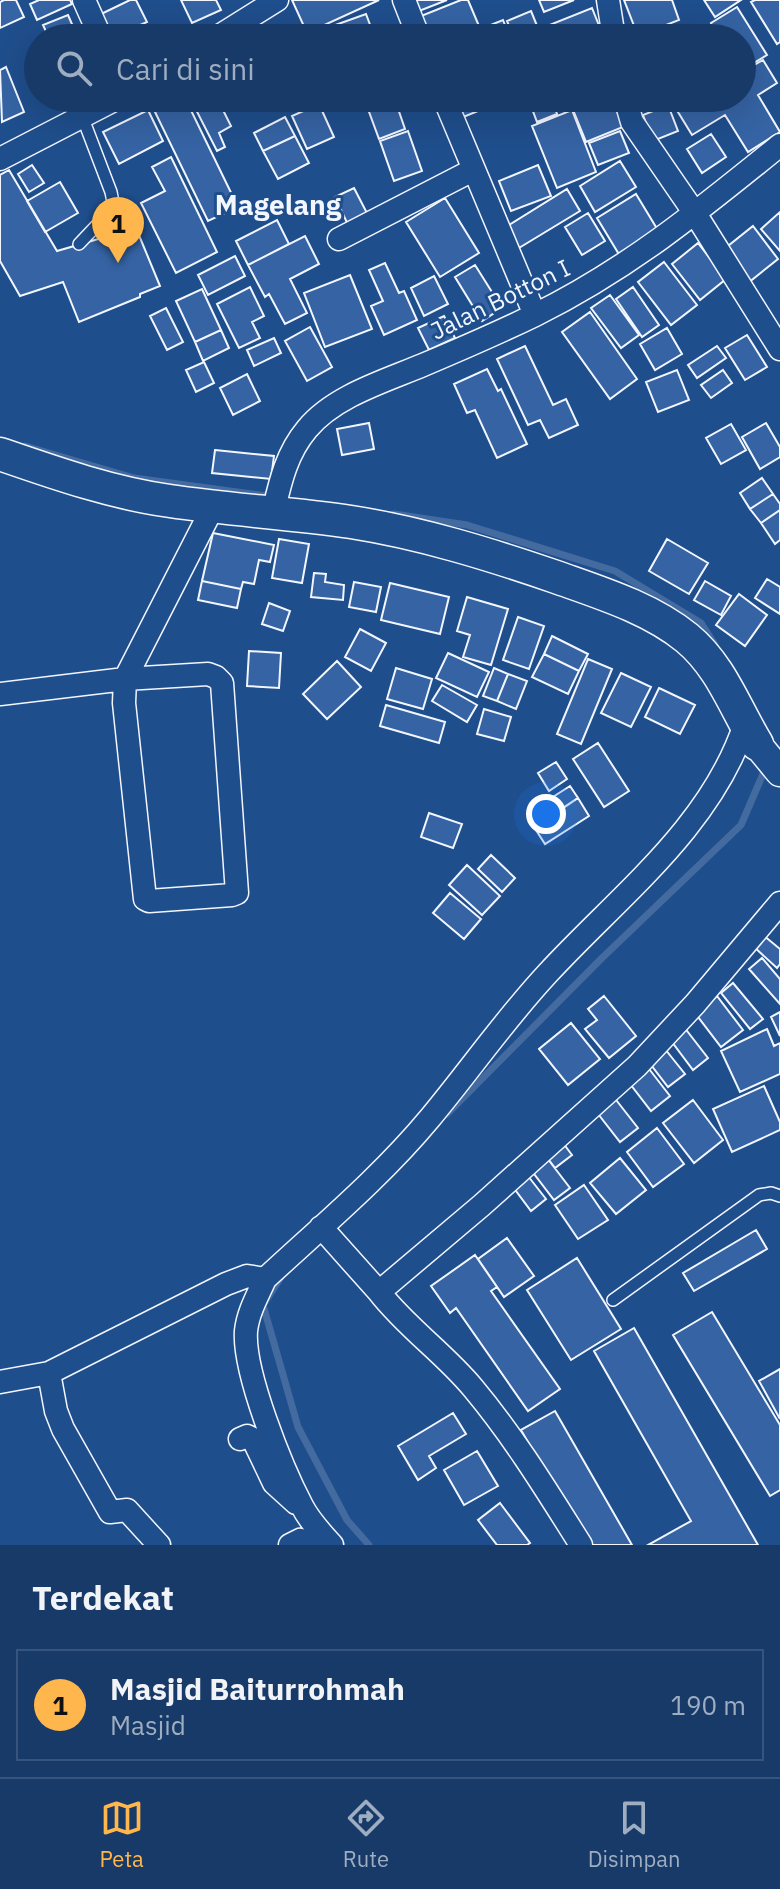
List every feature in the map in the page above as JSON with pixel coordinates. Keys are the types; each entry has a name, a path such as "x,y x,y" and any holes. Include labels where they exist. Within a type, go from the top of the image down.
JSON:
{"main road":[{"path":"0,454 58,475 165,501 213,507 276,500 352,522 473,549 601,593 655,616 688,639 726,685 764,751"}],"street":[{"path":"84,0 95,24"},
{"path":"238,24 277,0"},
{"path":"404,0 413,24"},
{"path":"608,0 612,24"},
{"path":"0,159 90,112"},
{"path":"450,112 535,315"},
{"path":"629,112 632,122 696,215 780,349"},
{"name":"Jalan Botton I","path":"276,500 282,470 307,429 332,407 535,315 608,275 696,215 780,145"},
{"path":"339,239 473,170"},
{"path":"0,694 125,679 208,674 222,683 237,893 145,899 124,703 125,679 213,507"},
{"path":"303,1509 266,1418 247,1353 246,1328 265,1279 324,1232 430,1119 511,1014 699,814 729,765 764,751"},
{"path":"379,1292 482,1205 637,1066 687,1013 780,903"},
{"path":"324,1232 393,1309 447,1358 473,1388 515,1442 581,1545"},
{"path":"0,1382 49,1373 202,1294 247,1276 265,1279"},
{"path":"49,1373 56,1411 63,1429 110,1512 127,1510 159,1545"},
{"path":"240,1439 247,1436 253,1439 274,1483 303,1509 332,1545"},
{"path":"290,1545 300,1540 307,1545"}],"lane":[{"path":"79,244 114,207 82,116"},
{"path":"613,1300 759,1195 771,1193 780,1196"}],"building":[{"path":"16,0 24,17 0,28 0,2"},
{"path":"39,0 70,0 72,4 37,20 30,4"},
{"path":"136,0 147,22 104,24 99,15"},
{"path":"181,0 216,0 221,10 192,23"},
{"path":"292,0 379,0 327,24 303,24"},
{"path":"409,0 447,0 414,13"},
{"path":"468,0 478,24 418,24 416,18"},
{"path":"539,0 574,0 544,12"},
{"path":"624,0 672,0 679,20 669,24 633,24"},
{"path":"704,0 741,0 715,17"},
{"path":"780,0 780,42 777,44 751,2"},
{"path":"737,7 748,24 712,24"},
{"path":"592,8 598,24 552,24"},
{"path":"531,11 536,24 508,24 507,21"},
{"path":"366,14 370,24 338,24"},
{"path":"68,15 72,24 46,24"},
{"path":"756,37 767,55 756,62"},
{"path":"763,60 777,83 758,95 780,132 748,152 725,115 692,135 678,112 756,112 756,64"},
{"path":"6,67 24,112 2,122 0,70"},
{"path":"149,112 163,141 119,164 103,132"},
{"path":"155,112 192,112 238,207 208,221"},
{"path":"197,112 224,112 231,126 219,133 225,147 217,151"},
{"path":"301,112 323,112 334,137 307,149 292,116"},
{"path":"369,112 399,112 405,129 379,139"},
{"path":"453,112 476,112 456,120"},
{"path":"533,112 556,112 557,114 537,122"},
{"path":"573,112 596,172 557,188 532,126"},
{"path":"574,112 617,112 623,127 586,142"},
{"path":"671,112 678,131 653,141 643,115"},
{"path":"285,117 295,136 263,151 254,133"},
{"path":"408,131 422,171 394,181 380,141"},
{"path":"620,131 629,153 598,165 589,143"},
{"path":"711,134 726,157 702,173 687,149"},
{"path":"295,136 309,163 278,179 263,151"},
{"path":"171,157 217,252 176,273 141,203 165,191 152,167"},
{"path":"620,161 636,187 595,212 580,186"},
{"path":"32,165 44,183 29,192 18,174"},
{"path":"538,165 551,196 511,211 499,181"},
{"path":"9,170 57,251 136,228 160,286 79,322 63,282 20,296 0,261 0,175"},
{"path":"60,182 78,213 45,232 27,201"},
{"path":"354,188 369,217 349,227 335,197"},
{"path":"567,189 580,211 514,251 501,230"},
{"path":"636,194 659,232 620,256 597,218"},
{"path":"445,198 479,253 440,277 406,222"},
{"path":"780,212 780,251 761,229"},
{"path":"588,213 605,241 582,255 565,227"},
{"path":"277,220 289,244 248,265 236,241"},
{"path":"753,226 778,259 748,283 723,250"},
{"path":"305,236 319,264 290,279 307,313 285,324 269,294 265,297 248,265"},
{"path":"698,243 726,279 700,300 672,264"},
{"path":"235,256 245,276 208,295 198,275"},
{"path":"664,262 697,305 671,325 638,282"},
{"path":"385,263 399,293 404,291 417,320 384,335 371,306 383,301 369,270"},
{"path":"475,265 502,308 482,321 455,277"},
{"path":"350,275 372,329 325,347 304,293"},
{"path":"434,276 448,304 424,316 411,288"},
{"path":"250,287 264,316 252,322 260,338 239,348 217,304"},
{"path":"633,287 659,325 642,337 616,299"},
{"path":"202,289 221,330 195,342 176,301"},
{"path":"610,295 639,335 621,348 591,308"},
{"path":"166,308 183,342 167,350 150,316"},
{"path":"590,312 637,379 610,399 562,332"},
{"path":"444,316 455,338 429,350 418,328"},
{"path":"310,327 332,367 307,381 285,341"},
{"path":"667,328 682,354 655,370 640,344"},
{"path":"221,330 229,348 203,361 195,342"},
{"path":"747,335 767,367 745,380 725,348"},
{"path":"274,338 281,353 254,366 247,350"},
{"path":"525,346 553,405 566,399 578,425 549,438 540,420 528,425 497,359"},
{"path":"717,346 726,358 697,378 688,365"},
{"path":"204,362 214,383 196,392 186,370"},
{"path":"487,369 498,391 501,389 527,444 497,458 475,410 467,413 454,384"},
{"path":"677,370 689,400 658,412 646,382"},
{"path":"723,370 732,383 711,398 701,385"},
{"path":"247,374 260,401 233,415 220,388"},
{"path":"369,423 374,449 342,455 337,429"},
{"path":"766,423 780,447 780,457 760,469 742,437"},
{"path":"731,424 746,450 721,464 706,438"},
{"path":"215,450 274,456 271,479 212,473"},
{"path":"762,478 773,494 750,509 740,493"},
{"path":"773,494 780,504 780,510 761,523 750,509"},
{"path":"780,510 780,540 775,544 761,523"},
{"path":"213,533 274,545 270,562 259,560 254,584 243,582 241,589 202,581"},
{"path":"279,539 309,544 302,583 272,578"},
{"path":"667,539 708,563 689,594 649,571"},
{"path":"314,573 326,574 325,582 344,585 343,600 311,597"},
{"path":"767,579 780,587 780,614 755,598"},
{"path":"202,581 241,589 237,608 198,600"},
{"path":"705,581 731,596 721,615 694,600"},
{"path":"354,582 381,587 376,612 349,607"},
{"path":"390,583 449,597 440,634 381,620"},
{"path":"739,594 767,615 745,646 716,625"},
{"path":"467,597 508,609 491,665 463,657 470,635 457,631"},
{"path":"269,603 290,611 283,631 262,624"},
{"path":"518,617 544,626 529,669 503,660"},
{"path":"360,629 386,643 371,671 345,657"},
{"path":"552,636 588,654 579,671 544,654"},
{"path":"249,651 281,653 279,688 247,686"},
{"path":"448,653 489,672 477,697 436,678"},
{"path":"544,654 579,671 568,694 532,677"},
{"path":"588,659 612,669 581,744 557,734"},
{"path":"337,661 361,687 327,719 303,694"},
{"path":"396,668 432,679 423,709 387,699"},
{"path":"494,668 508,674 497,701 483,696"},
{"path":"621,673 651,687 631,727 601,713"},
{"path":"508,674 527,681 516,709 497,701"},
{"path":"442,685 477,705 467,722 432,701"},
{"path":"659,688 695,705 680,734 645,717"},
{"path":"386,705 445,722 439,743 380,726"},
{"path":"484,709 511,717 504,741 477,734"},
{"path":"598,743 629,791 604,807 573,759"},
{"path":"556,762 567,779 549,791 538,773"},
{"path":"570,786 578,798 553,815 545,802"},
{"path":"578,798 589,816 545,844 534,827"},
{"path":"429,813 462,824 453,848 421,837"},
{"path":"491,855 515,878 502,892 478,869"},
{"path":"467,865 500,896 482,915 449,885"},
{"path":"450,893 481,919 464,939 433,913"},
{"path":"763,935 780,949 777,968 753,946"},
{"path":"762,958 780,979 780,1004 749,969"},
{"path":"733,983 763,1019 750,1029 721,993"},
{"path":"604,996 636,1036 609,1058 585,1029 597,1020 588,1009"},
{"path":"717,996 743,1030 721,1047 695,1013"},
{"path":"780,1012 780,1036 771,1017"},
{"path":"571,1023 600,1059 568,1085 539,1049"},
{"path":"684,1027 708,1058 693,1070 669,1038"},
{"path":"767,1029 774,1046 780,1043 780,1074 740,1092 721,1051"},
{"path":"665,1049 685,1074 668,1087 648,1061"},
{"path":"646,1065 670,1096 651,1111 627,1080"},
{"path":"764,1086 780,1122 780,1130 732,1152 713,1109"},
{"path":"613,1096 638,1128 620,1142 595,1110"},
{"path":"693,1100 723,1140 694,1163 663,1123"},
{"path":"657,1128 684,1164 653,1187 627,1152"},
{"path":"560,1139 572,1155 555,1168 543,1152"},
{"path":"544,1154 570,1188 554,1200 528,1166"},
{"path":"620,1158 646,1190 616,1214 590,1183"},
{"path":"528,1176 546,1199 531,1211 513,1187"},
{"path":"584,1185 608,1220 578,1239 555,1205"},
{"path":"756,1230 767,1249 694,1291 683,1273"},
{"path":"507,1238 534,1276 504,1297 478,1259"},
{"path":"475,1255 497,1287 491,1291 560,1389 528,1411 456,1308 450,1313 431,1286"},
{"path":"577,1258 621,1329 571,1360 527,1290"},
{"path":"712,1312 780,1425 780,1490 770,1496 673,1335"},
{"path":"634,1328 758,1545 648,1545 691,1521 594,1351"},
{"path":"780,1369 780,1419 759,1381"},
{"path":"555,1411 632,1545 587,1545 521,1430"},
{"path":"453,1413 466,1434 429,1456 436,1468 418,1480 398,1446"},
{"path":"477,1451 498,1486 464,1505 444,1470"},
{"path":"500,1503 530,1543 497,1545 478,1520"}],"waterway":[{"path":"25,446 134,478 275,497"},
{"path":"394,514 467,525 615,571 701,623 715,645"},
{"path":"447,1114 602,958 741,825 766,767"},
{"path":"281,1277 263,1305 298,1427 347,1520 369,1545"}],"place":[{"name":"Masjid Baiturrohmah","path":"118,263"}],"district":[{"name":"Magelang","path":"278,204"}]}
